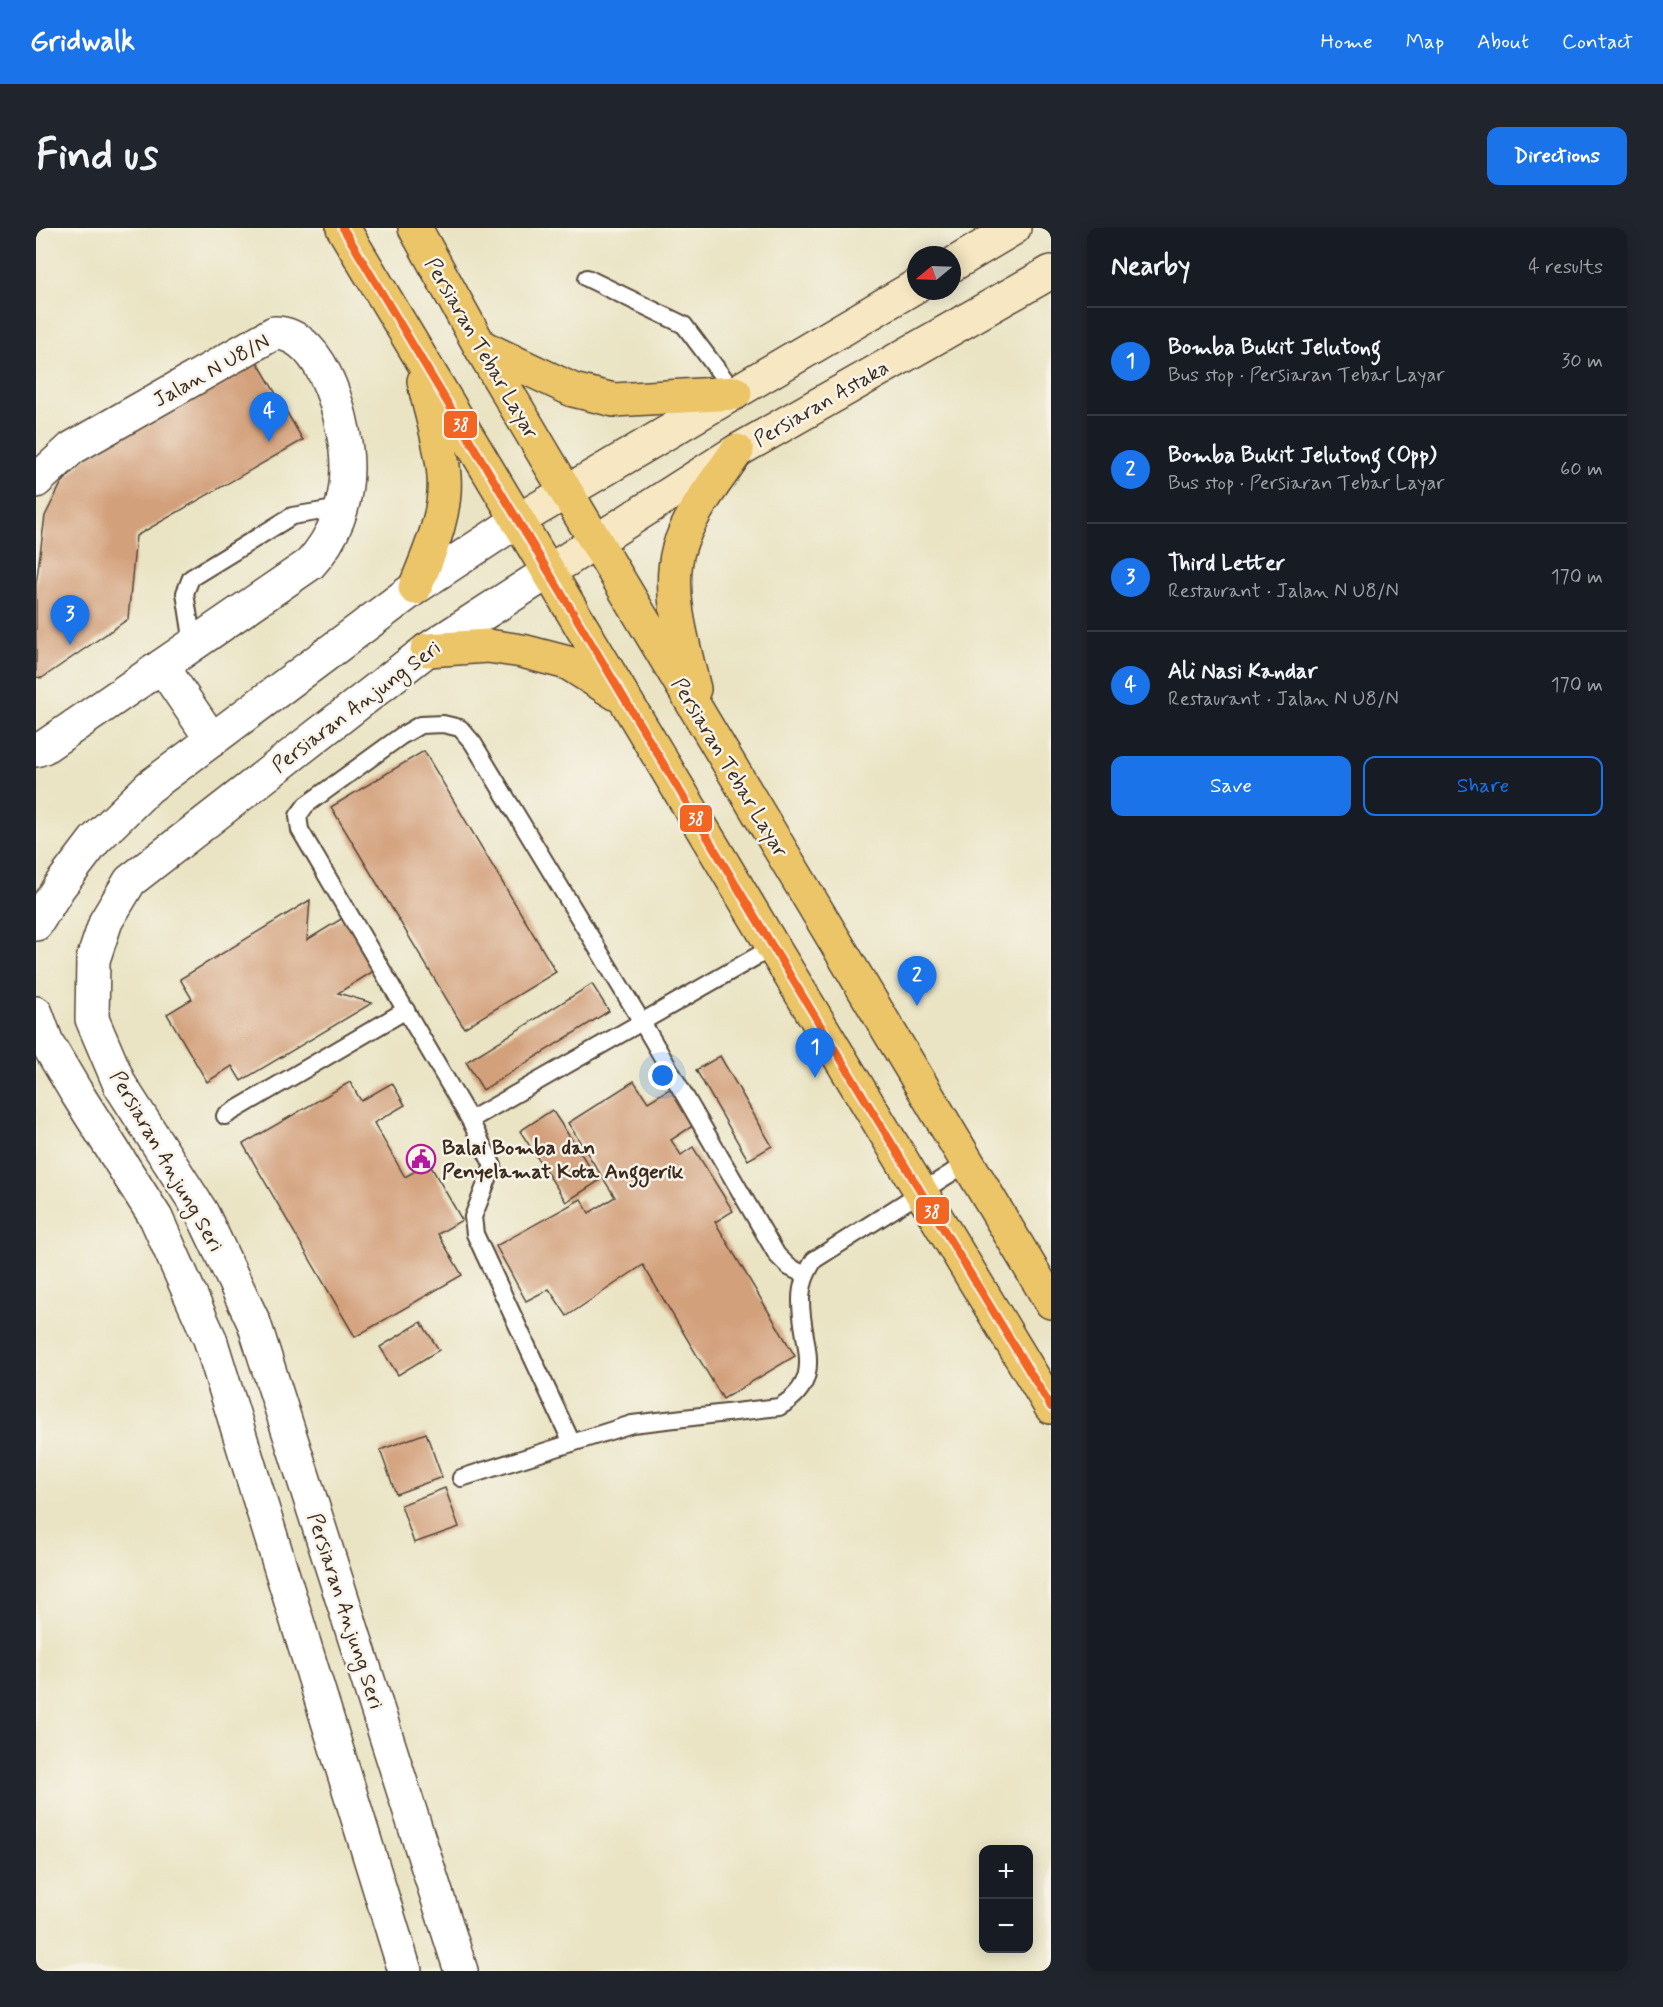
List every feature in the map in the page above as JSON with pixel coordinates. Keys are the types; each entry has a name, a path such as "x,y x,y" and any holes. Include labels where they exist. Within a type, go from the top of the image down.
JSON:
{"main road":[{"path":"343,228 772,948 1051,1407"},
{"name":"Persiaran Tebar Layar","path":"415,228 480,346 700,718 1051,1302"},
{"path":"961,260 1014,228"},
{"name":"Persiaran Astaka","path":"548,572 737,451 1051,272"},
{"path":"517,521 907,291"},
{"path":"480,346 573,390 614,400 735,393"},
{"path":"415,588 439,523 444,476 418,356"},
{"path":"700,718 678,620 676,580 678,552 691,520 737,451"},
{"path":"427,650 488,646 522,651 568,663 623,698"}],"street":[{"name":"Jalan N U8/N","path":"36,481 72,448 274,333 287,333 302,341 318,363 333,394 343,432 347,469 341,508 331,537 309,564 45,747 36,750"},
{"path":"36,924 59,887 95,840 149,787 415,588 517,521"},
{"name":"Persiaran Anjung Seri","path":"461,1971 254,1323 202,1213 120,1085 92,1019 93,960 106,921 130,881 427,650 548,572"},
{"path":"162,666 212,740"},
{"name":"Persiaran Anjung Seri","path":"36,1013 47,1042 70,1083 156,1218 210,1340 405,1971"}],"lane":[{"path":"587,278 684,325 735,393"},
{"path":"193,644 185,593 191,578 292,516 341,508"},
{"path":"572,1443 476,1234 473,1217 493,1166 470,1120 300,830 298,816 306,805 401,736 420,725 443,724 459,728 473,743 642,1022 777,1255 789,1267 805,1275"},
{"path":"470,1120 772,948"},
{"path":"225,1116 406,1010"},
{"path":"461,1478 632,1424 779,1407 796,1397 803,1388 808,1370 801,1298 805,1275 814,1260 968,1163"}],"building":[{"path":"255,358 303,440 136,536 128,619 42,678 36,677 36,585 45,516 61,484 88,454"},
{"path":"424,751 556,972 464,1028 331,807"},
{"path":"310,900 307,940 346,916 377,969 338,993 372,1003 241,1081 232,1066 207,1082 167,1014 192,999 180,979"},
{"path":"592,984 609,1011 483,1090 466,1062"},
{"path":"720,1056 772,1146 748,1160 696,1070"},
{"path":"634,1081 648,1102 671,1088 694,1125 671,1140 681,1155 693,1147 733,1211 715,1222 795,1356 723,1399 643,1265 567,1316 549,1289 526,1301 496,1246 581,1199 589,1213 615,1197 568,1123"},
{"path":"350,1082 361,1101 392,1083 405,1105 374,1123 405,1177 429,1163 462,1220 438,1234 462,1275 355,1337 243,1144"},
{"path":"552,1110 599,1181 566,1202 520,1131"},
{"path":"421,1322 439,1350 398,1375 380,1347"},
{"path":"426,1433 442,1477 396,1494 380,1450"},
{"path":"445,1488 459,1527 414,1543 401,1505"}],"transit line":[{"name":"38","path":"343,228 1051,1407"}],"place":[{"name":"Ali Nasi Kandar","path":"269,442"},
{"name":"Third Letter","path":"70,645"},
{"name":"Bomba Bukit Jelutong (Opp)","path":"917,1006"},
{"name":"Bomba Bukit Jelutong","path":"815,1078"},
{"name":"Balai Bomba dan Penyelamat Kota Anggerik","path":"421,1159"}]}
